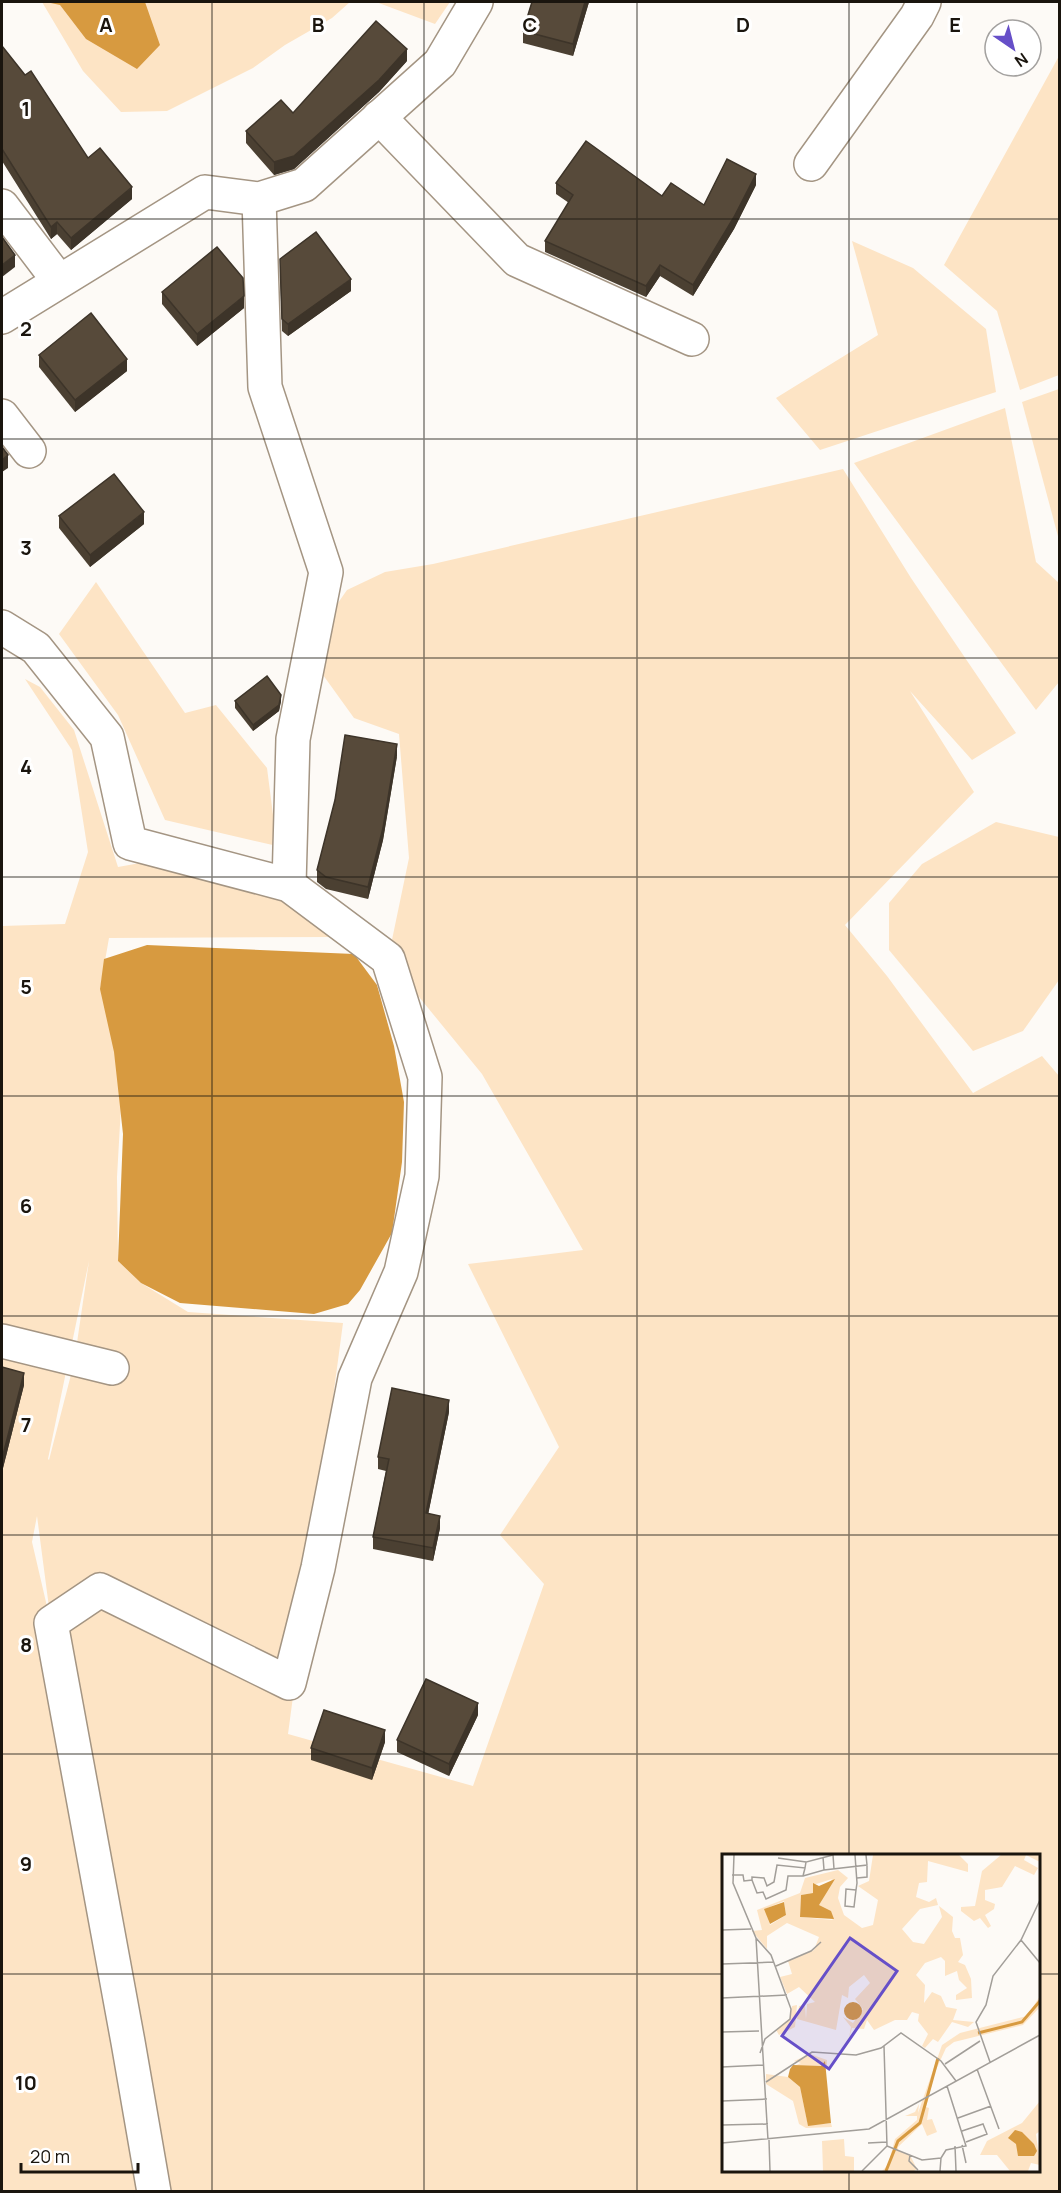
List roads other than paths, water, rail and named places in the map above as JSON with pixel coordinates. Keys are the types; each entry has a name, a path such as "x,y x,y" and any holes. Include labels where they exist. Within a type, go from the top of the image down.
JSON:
{"street":[{"path":"2,317 205,192 259,199 304,185 440,63 476,2"},
{"path":"811,164 917,16 924,2"},
{"path":"379,117 516,260 692,339"},
{"path":"259,199 265,387 326,572 293,739 289,885"},
{"path":"2,206 59,281"},
{"path":"2,416 29,451"},
{"path":"2,627 36,648 107,737 130,843 289,885 388,959 424,1077 423,1176 401,1272 355,1378 318,1568 289,1683 99,1590 51,1623 154,2192"},
{"path":"2,1341 112,1368"}]}
